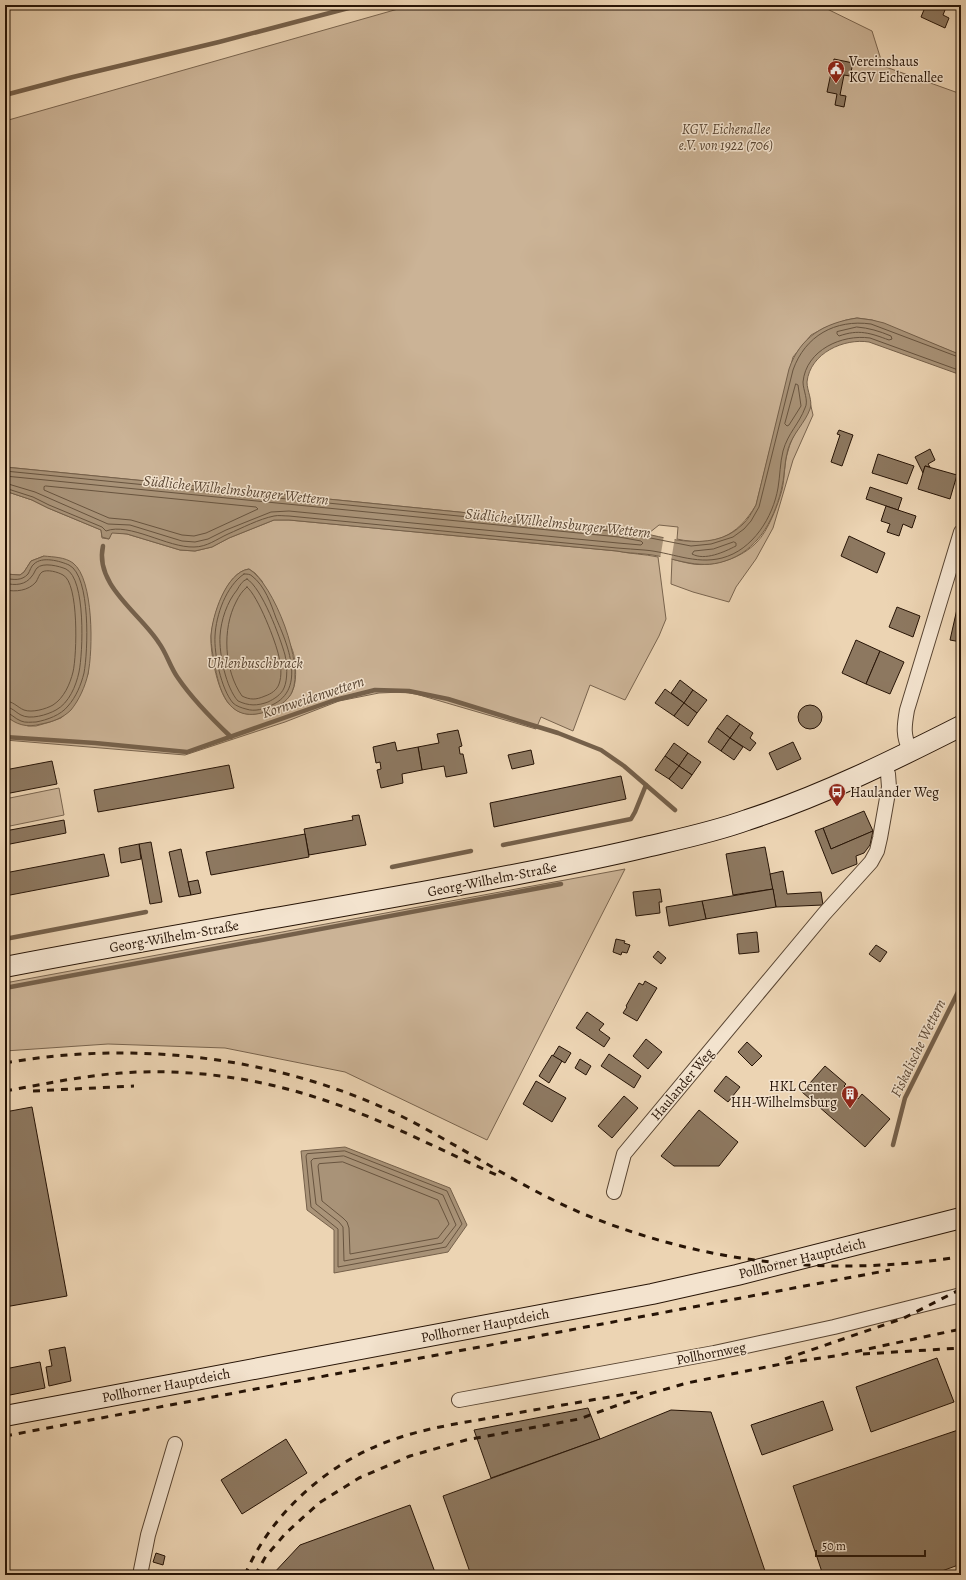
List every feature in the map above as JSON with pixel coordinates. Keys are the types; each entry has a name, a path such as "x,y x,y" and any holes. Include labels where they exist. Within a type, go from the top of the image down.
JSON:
{"main road":[{"name":"Georg-Wilhelm-Straße","path":"5,967 189,932 484,881 594,859 697,835 747,820 810,796 883,764 961,726"},
{"name":"Pollhorner Hauptdeich","path":"5,1416 652,1294 737,1275 961,1218"}],"street":[{"path":"910,751 904,736 904,724 907,710 961,532"},
{"name":"Haulander Weg","path":"614,1192 624,1154 824,914 871,862 877,851 889,787 888,774 883,764"},
{"name":"Pollhornweg","path":"459,1400 714,1353 834,1327 961,1295"},
{"path":"140,1575 148,1535 175,1444"}],"green space":[{"name":"KGV. Eichenallee e.V. von 1922 (706)","path":"405,5 819,5 872,31 883,66 961,94 961,355 872,320 857,318 846,320 824,328 811,335 793,357 756,505 741,525 732,532 723,537 702,542 677,539 678,527 659,525 649,533 620,528 5,467 5,121 405,7"},
{"path":"810,402 813,415 793,460 773,528 756,559 736,587 729,602 671,584 672,559 685,563 701,565 719,563 744,553 761,537 772,518 780,496 790,445 810,408"},
{"path":"5,491 32,500 101,530 102,538 109,539 112,532 127,534 180,550 195,551 212,547 229,538 274,520 289,520 617,551 658,557 666,619 659,636 625,700 590,685 573,731 541,717 536,729 416,694 402,692 379,693 339,701 285,722 185,755 5,740 5,715 28,726 36,726 61,718 70,710 88,674 90,619 44,556 31,561 24,572 20,575 5,574","holes":["249,569 262,581 292,648 296,674 294,688 286,700 266,711 249,714 237,711 227,701 223,694 216,674 212,653 211,636 218,608 230,582 239,573"]},
{"path":"59,788 64,815 5,827 5,799"},
{"path":"625,869 487,1140 345,1072 225,1048 108,1044 5,1051 5,983"}],"water":[{"name":"Südliche Wilhelmsburger Wettern","path":"857,318 884,323 961,355 961,375 869,342 849,342 839,345 821,356 814,363 810,372 807,385 811,406 790,443 781,491 778,502 768,524 755,543 746,550 725,561 715,564 694,564 654,555 617,551 289,520 274,520 229,538 212,547 195,551 180,550 127,534 112,533 109,539 102,537 101,530 32,500 5,491 5,467 620,528 683,541 715,540 729,534 742,525 756,505 789,369 800,348 815,333 824,328 845,320"},
{"path":"44,556 66,560 73,563 80,571 85,584 90,616 90,663 83,688 77,702 71,710 53,721 26,726 13,721 5,715 5,574 20,575 24,572 31,561"},
{"name":"Uhlenbuschbrack","path":"249,569 259,577 268,591 285,626 291,645 295,680 291,695 282,703 275,708 261,713 250,714 240,712 232,707 226,700 221,690 211,636 217,607 227,586 241,572"},
{"path":"345,1147 450,1188 467,1225 448,1252 334,1273 334,1230 307,1210 301,1151"}],"pier":[{"path":"664,535 675,537 671,561 660,559"}],"building":[{"path":"926,5 947,5 943,15 949,18 945,28 921,17"},
{"name":"Vereinshaus KGV Eichenallee","path":"834,59 853,63 850,76 844,75 840,95 846,96 844,107 835,105 837,94 827,92"},
{"path":"839,430 853,435 842,466 831,462 840,435 837,434"},
{"path":"930,449 935,460 928,464 930,467 925,466 923,473 915,457"},
{"path":"878,454 914,466 907,484 872,473"},
{"path":"925,466 957,475 950,499 918,489"},
{"path":"870,487 902,498 898,510 866,499"},
{"path":"886,506 916,516 912,528 903,524 899,536 887,532 890,524 881,521"},
{"path":"849,536 885,553 877,573 841,556"},
{"path":"897,607 920,616 913,637 889,627"},
{"path":"957,609 961,610 961,642 950,640"},
{"path":"856,640 880,651 866,684 842,673"},
{"path":"880,651 904,662 890,694 866,684"},
{"path":"680,680 693,690 684,703 671,693"},
{"path":"665,689 684,703 674,716 655,703"},
{"path":"693,690 707,700 697,713 684,703"},
{"path":"684,703 697,713 688,726 674,716"},
{"path":"810,705 819,708 822,717 819,726 810,729 801,726 798,717 801,708"},
{"path":"727,715 740,724 730,738 717,728"},
{"path":"740,724 753,733 750,738 756,743 750,751 730,738"},
{"path":"717,728 730,738 721,751 708,742"},
{"path":"458,730 462,746 459,747 460,754 463,754 467,773 446,777 444,766 422,770 418,747 439,743 437,734"},
{"path":"730,738 743,747 734,760 721,751"},
{"path":"395,742 397,751 418,747 422,770 402,774 403,783 381,788 377,770 381,769 380,762 376,763 373,747"},
{"path":"793,742 801,759 777,770 769,753"},
{"path":"674,743 688,753 679,766 665,756"},
{"path":"531,750 534,764 512,769 508,755"},
{"path":"688,753 701,762 692,775 679,766"},
{"path":"665,756 679,766 669,779 655,770"},
{"path":"52,761 57,784 5,794 5,770"},
{"path":"229,765 234,788 98,812 94,790"},
{"path":"679,766 692,775 682,789 669,779"},
{"path":"621,776 626,799 494,827 490,803"},
{"path":"864,811 873,831 831,849 823,828"},
{"path":"359,815 366,845 309,855 304,829 353,820 352,816"},
{"path":"64,820 66,833 5,845 5,831"},
{"path":"823,828 831,849 873,831 870,845 864,853 856,856 857,864 832,874 815,831"},
{"path":"305,834 309,857 211,875 206,852"},
{"path":"151,842 162,902 150,904 139,844"},
{"path":"139,844 141,859 121,863 119,848"},
{"path":"765,847 773,889 733,895 726,854"},
{"path":"181,849 191,895 179,897 169,852"},
{"path":"104,854 109,876 5,896 5,873"},
{"path":"783,871 787,894 821,892 823,905 776,907 770,874"},
{"path":"198,880 201,893 191,895 188,882"},
{"path":"660,889 662,902 659,902 660,913 636,916 633,892"},
{"path":"773,889 776,907 706,919 702,901"},
{"path":"702,901 706,919 669,926 666,907"},
{"path":"757,932 759,952 739,954 737,934"},
{"path":"616,939 625,941 624,943 630,945 627,953 622,952 621,955 613,952"},
{"path":"876,945 887,952 880,962 869,954"},
{"path":"658,951 666,958 661,964 653,957"},
{"path":"645,981 657,988 637,1021 623,1013 639,983 643,985"},
{"path":"587,1012 604,1024 599,1030 610,1038 604,1047 576,1028"},
{"path":"646,1039 662,1052 648,1069 633,1056"},
{"path":"747,1042 762,1056 752,1066 738,1052"},
{"path":"559,1046 571,1053 565,1063 553,1056"},
{"path":"609,1054 641,1076 634,1088 601,1066"},
{"path":"552,1055 562,1061 549,1083 539,1076"},
{"path":"580,1059 591,1066 586,1075 575,1068"},
{"name":"HKL Center HH-Wilhelmsburg","path":"825,1066 846,1084 844,1086 858,1099 862,1094 890,1119 865,1147 802,1092"},
{"path":"726,1076 740,1087 728,1102 714,1091"},
{"path":"536,1081 566,1098 552,1122 523,1104"},
{"path":"624,1096 638,1108 612,1138 598,1126"},
{"path":"32,1107 67,1296 5,1307 5,1112"},
{"path":"699,1110 738,1142 719,1166 674,1166 661,1156"},
{"path":"65,1347 71,1381 49,1386 46,1367 52,1366 49,1350"},
{"path":"937,1358 954,1402 871,1432 856,1387"},
{"path":"40,1362 45,1388 5,1396 5,1369"},
{"path":"823,1401 833,1430 762,1455 751,1425"},
{"path":"588,1408 600,1439 491,1478 474,1430"},
{"path":"671,1410 711,1412 765,1571 753,1575 471,1575 443,1496 600,1439"},
{"path":"961,1429 961,1564 931,1575 823,1575 793,1486"},
{"path":"286,1439 307,1473 242,1514 221,1480"},
{"path":"410,1505 436,1575 272,1575 300,1545"},
{"path":"156,1553 165,1556 163,1565 153,1562"}],"waterway":[{"path":"5,95 219,42 360,5"},
{"path":"103,546 102,560 105,574 112,586 159,643 175,674 190,694 231,737"},
{"name":"Kornweidenwettern","path":"5,737 95,743 187,752 335,700 375,690 409,691 448,699 558,733 601,750 624,766 675,810"},
{"path":"503,845 631,819 646,785"},
{"path":"392,867 471,851"},
{"path":"5,988 561,884"},
{"path":"5,939 146,912"},
{"name":"Fiskalische Wettern","path":"893,1145 905,1098 961,986"}],"railway":[{"path":"5,1063 56,1056 107,1053 159,1054 211,1059 262,1068 312,1081 360,1098 407,1119 524,1185 571,1209 640,1234 683,1247 727,1256 772,1262 816,1265 861,1266 952,1258"},
{"path":"5,1091 63,1080 121,1073 197,1073 248,1080 273,1085 344,1107 389,1125 499,1176"},
{"path":"33,1091 134,1086"},
{"path":"5,1436 890,1270"},
{"path":"785,1359 904,1318 961,1289"},
{"path":"255,1575 266,1556 286,1533 319,1503 359,1478 410,1456 466,1440 579,1419 649,1394 687,1383 786,1363 835,1356 961,1329"},
{"path":"863,1354 961,1348"},
{"path":"245,1575 257,1551 271,1529 308,1489 330,1472 376,1446 414,1433 440,1427 644,1391"}],"place":[{"name":"Vereinshaus KGV Eichenallee","path":"836,84"},
{"name":"Haulander Weg","path":"837,807"},
{"name":"HKL Center HH-Wilhelmsburg","path":"850,1109"}]}
